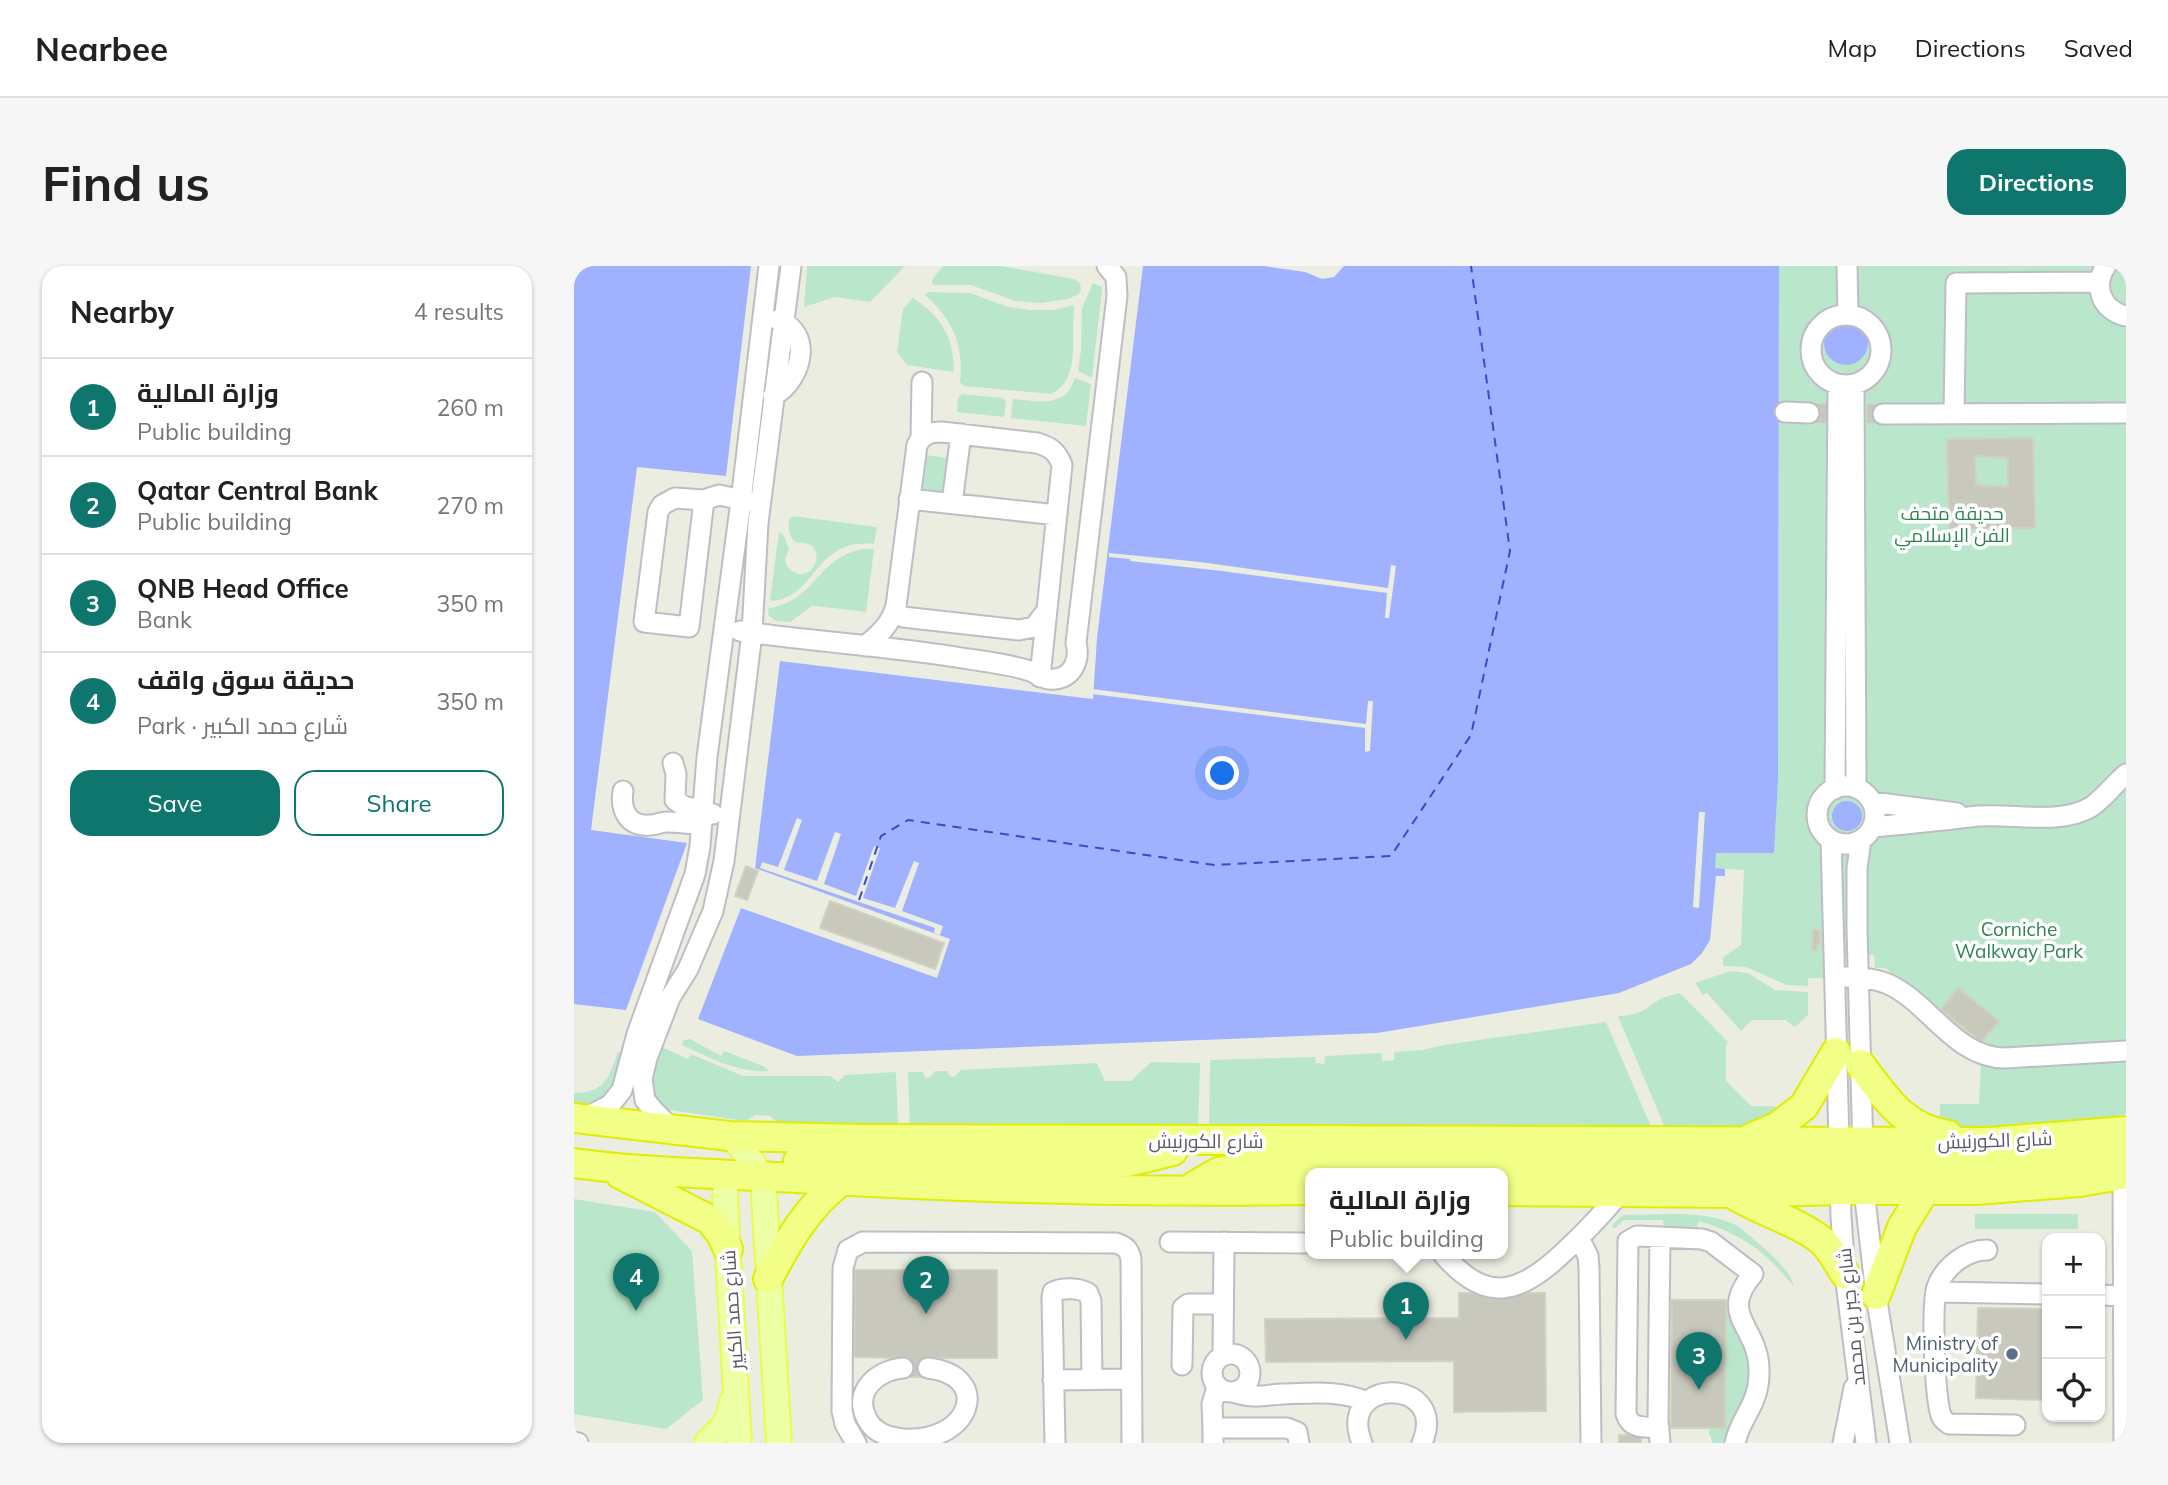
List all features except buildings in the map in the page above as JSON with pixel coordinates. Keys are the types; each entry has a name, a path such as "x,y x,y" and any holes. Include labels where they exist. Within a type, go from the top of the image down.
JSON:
{"highway":[{"path":"1741,1141 1777,1127 1804,1105 1848,1058 1904,1118 1929,1131 1989,1142"},
{"name":"شارع الكورنيش","path":"578,1119 729,1136 819,1139 1741,1141 1852,1166 1925,1190 2025,1188 2125,1166"},
{"name":"شارع الكورنيش","path":"1508,1191 1731,1194 1852,1166 1989,1142 2126,1131"},
{"path":"757,1170 797,1161 903,1164 1128,1162 1205,1141"},
{"path":"1189,1189 1218,1172 1251,1166 1852,1166 2051,1160 2125,1166"},
{"path":"574,1163 726,1176 738,1167 841,1182 1026,1189 1305,1191"},
{"path":"612,1168 639,1185 710,1220 721,1234 728,1250"},
{"path":"768,1279 784,1248 804,1219 828,1191 841,1182"},
{"path":"1876,1295 1902,1227 1925,1190"},
{"path":"1731,1194 1820,1240 1845,1274"}],"main road":[{"path":"729,1136 757,1170"},
{"name":"شارع حمد الكبير","path":"757,1170 783,1437"},
{"name":"شارع حمد الكبير","path":"726,1176 739,1443"},
{"path":"707,1443 726,1423 736,1386"}],"street":[{"path":"578,1119 601,1111 610,1105 622,1090 637,1034 695,874 707,757 769,266"},
{"path":"784,322 790,266"},
{"path":"724,629 965,659 1038,672 1055,680 1068,674 1076,663 1076,643 1118,286 1116,277 1107,266"},
{"path":"1847,268 1848,315"},
{"path":"1954,414 1956,283 2103,274 2101,297 2116,313 2126,316"},
{"path":"1848,315 1858,317 1874,328 1881,350 1874,372 1865,380 1846,385 1826,380 1817,371 1811,355 1811,344 1821,326 1829,319 1848,315"},
{"path":"672,1129 645,1100 641,1087 642,1079 647,1058 670,998 688,970 713,911 724,861 752,633 761,503 773,396 789,384 799,367 796,338 784,322 763,320"},
{"path":"865,646 889,624 898,594 917,444 921,437 922,382"},
{"path":"1846,385 1856,788"},
{"path":"1835,789 1846,385"},
{"path":"1785,412 1809,413"},
{"path":"1884,414 2126,413"},
{"path":"921,437 932,432 961,434 1049,446 1058,454 1062,465 1056,515 1033,628 1038,672"},
{"path":"952,503 961,434"},
{"path":"909,499 1056,515"},
{"path":"704,500 689,627 644,622 658,512 668,500 704,500 723,504 741,501 761,503"},
{"path":"895,650 904,617 898,594"},
{"path":"904,617 1033,628"},
{"path":"1033,628 1038,672"},
{"path":"662,822 666,786 673,763 676,774 675,800 702,818"},
{"path":"1852,1166 1848,1058 1858,977 1857,868 1867,834 1875,819 1872,802 1856,788 1835,789 1822,800 1817,818 1819,826 1831,840 1846,844 1867,834 1968,817 2056,816 2076,813 2091,807 2126,774"},
{"path":"623,791 622,804 627,818 649,816 662,822 729,817"},
{"path":"1872,802 1945,811 1968,817"},
{"path":"1831,840 1835,978 1848,1058 1852,1166"},
{"path":"695,874 719,878"},
{"path":"1835,978 1858,977 1890,985 1910,998 1969,1048 1986,1057 2126,1051"},
{"name":"شارع جبر بن محمد","path":"1852,1166 1845,1274 1866,1443"},
{"name":"شارع جبر بن محمد","path":"1852,1166 1899,1443"},
{"path":"2124,1443 2125,1166"},
{"path":"1448,1259 1464,1276 1477,1283 1507,1288 1522,1284 1536,1278 1579,1238 1621,1192"},
{"path":"1660,1237 1660,1435 1631,1424 1627,1418 1628,1241 1634,1236 1660,1237 1711,1242 1753,1274 1742,1287 1737,1300 1743,1321 1757,1350 1759,1382 1756,1398 1735,1443"},
{"path":"1579,1238 1588,1256 1589,1268 1591,1443"},
{"path":"856,1443 845,1424 842,1411 842,1268 848,1251 863,1241 1116,1242 1125,1246 1131,1259 1132,1443"},
{"path":"1170,1242 1305,1243"},
{"path":"1223,1356 1224,1242"},
{"path":"1987,1250 1969,1252 1961,1257 1941,1279 1936,1292 1936,1378 1940,1414 1944,1421 1955,1425 2015,1425"},
{"path":"1055,1443 1053,1292 1057,1290 1082,1289 1088,1293 1091,1301 1092,1379"},
{"path":"1936,1292 2042,1294"},
{"path":"2102,1296 2125,1309"},
{"path":"1182,1365 1183,1308 1188,1304 1223,1304"},
{"path":"1299,1443 1297,1432 1290,1428 1213,1436 1212,1404 1225,1390 1244,1388 1250,1378 1250,1371 1243,1358 1230,1354 1218,1360 1212,1370 1212,1376 1225,1390 1261,1398 1279,1394 1345,1395 1367,1402"},
{"path":"904,1368 886,1371 872,1379 864,1394 864,1404 868,1421 875,1429 893,1438 916,1442 937,1438 957,1425 965,1412 964,1389 953,1375 928,1368"},
{"path":"1843,1443 1857,1373"},
{"path":"1250,1378 1263,1388 1279,1394"},
{"path":"1053,1380 1131,1379"},
{"path":"1362,1443 1358,1421 1367,1402 1384,1392 1394,1391 1419,1404 1427,1422 1422,1443"}],"green space":[{"path":"807,266 905,266 870,302 835,297 804,307"},
{"path":"943,266 1001,266 1074,279 1080,283 1081,290 1079,294 1068,299 1041,303 1015,301 971,285 933,285 932,280"},
{"name":"حديقة متحف الفن الإسلامي","path":"1779,266 2126,266 2126,1114 2091,1121 1983,1130 1939,1127 1940,1104 1979,1104 1982,1047 1885,968 1875,968 1874,955 1824,956 1824,978 1808,978 1808,986 1787,985 1746,967 1723,966 1723,957 1741,945 1744,870 1715,868 1715,853 1774,852 1778,781"},
{"path":"1093,283 1102,287 1102,290 1092,378 1078,371 1082,308"},
{"path":"928,292 970,293 1008,307 1030,310 1053,310 1074,305 1073,356 1065,382 1051,394 964,386 960,382 960,356 954,334 943,314 925,295"},
{"path":"913,298 931,312 944,329 952,348 954,372 907,365 897,352 903,309"},
{"path":"1075,378 1091,384 1086,426 1011,418 1013,399 1058,399 1071,388"},
{"path":"962,394 1002,398 1006,401 1004,417 957,412 958,398"},
{"path":"927,455 947,458 944,493 923,490"},
{"path":"793,516 877,527 874,544 854,545 839,550 827,558 798,590 787,597 772,601 779,532 783,534 789,549 785,559 790,570 802,574 809,572 816,560 813,548 797,543 791,536 789,520"},
{"path":"863,549 874,549 866,612 812,606 790,622 776,621 768,615 769,608 797,597 835,561"},
{"path":"1730,971 1748,973 1775,990 1808,992 1808,1015 1795,1027 1785,1020 1752,1020 1741,1031 1707,993 1703,995 1695,983"},
{"path":"1680,993 1728,1042 1726,1081 1751,1106 1785,1107 1754,1128 1666,1130 1618,1016 1631,1015 1659,1000"},
{"path":"1606,1022 1652,1129 1209,1129 1210,1060 1315,1057 1316,1063 1324,1064 1325,1056 1382,1053 1382,1061 1394,1060 1394,1052"},
{"path":"690,1039 721,1056 724,1051 763,1066 769,1071 735,1067 682,1045 684,1040"},
{"path":"662,1047 688,1059 691,1054 743,1076 830,1076 838,1082 845,1075 896,1072 898,1127 777,1123 770,1116 755,1115 745,1121 661,1108 645,1092"},
{"path":"618,1052 626,1054 615,1085 605,1098 597,1102 574,1103 574,1093 593,1090 604,1082"},
{"path":"1151,1062 1200,1063 1198,1128 910,1130 908,1072 923,1072 925,1077 929,1078 935,1071 947,1071 954,1077 961,1070 1097,1063 1105,1081 1131,1081"},
{"path":"574,1199 655,1212 692,1251 703,1400 666,1429 574,1414"},
{"path":"1975,1214 2078,1214 2078,1229 1975,1229"},
{"path":"1623,1215 1697,1215 1738,1226 1779,1262 1794,1287 1763,1254 1729,1233 1699,1221 1696,1232 1664,1229 1663,1220 1624,1220 1614,1229 1612,1225"},
{"path":"1726,1300 1747,1355 1748,1379 1728,1438 1724,1443 1713,1443 1709,1428 1725,1427"}],"water":[{"path":"574,266 751,266 726,476 637,467 591,830 687,843 626,1010 574,1004"},
{"path":"1143,266 1264,266 1305,272 1322,279 1334,277 1344,266 1779,266 1778,781 1774,853 1716,853 1715,868 1725,869 1725,876 1716,876 1710,940 1691,964 1619,993 1377,1033 797,1056 698,1019 741,908 937,978 950,939 755,868 780,661 1093,699 1097,638"},
{"path":"1846,321 1862,327 1868,343 1862,359 1846,365 1830,359 1824,343 1830,327"},
{"path":"1847,801 1857,806 1862,816 1857,826 1847,831 1837,826 1832,816 1837,806"}],"pier":[{"path":"1109,553 1200,562 1388,588 1391,565 1396,566 1389,618 1385,618 1387,593 1130,561 1109,557"},
{"path":"1092,689 1366,724 1368,701 1373,701 1370,751 1365,752 1365,728 1093,694"},
{"path":"1699,812 1705,812 1699,908 1693,907"},
{"path":"797,818 802,820 784,870 817,881 835,832 841,834 824,884 856,896 874,846 880,848 863,898 895,908 914,861 919,863 902,911 943,926 940,935 934,933 935,928 760,868 762,862 778,867"}],"ferry route":[{"path":"859,900 881,836 908,820 1214,865 1391,856 1471,735 1510,551 1471,266"}],"tunnel":[{"path":"1809,413 1883,414"}],"place":[{"name":"حديقة سوق واقف","path":"636,1311"},
{"name":"Qatar Central Bank","path":"926,1314"},
{"name":"وزارة المالية","path":"1406,1340"},
{"name":"Ministry of Municipality","path":"2012,1354"},
{"name":"QNB Head Office","path":"1699,1390"}],"park label":[{"name":"Corniche Walkway Park","path":"2019,940"}]}
